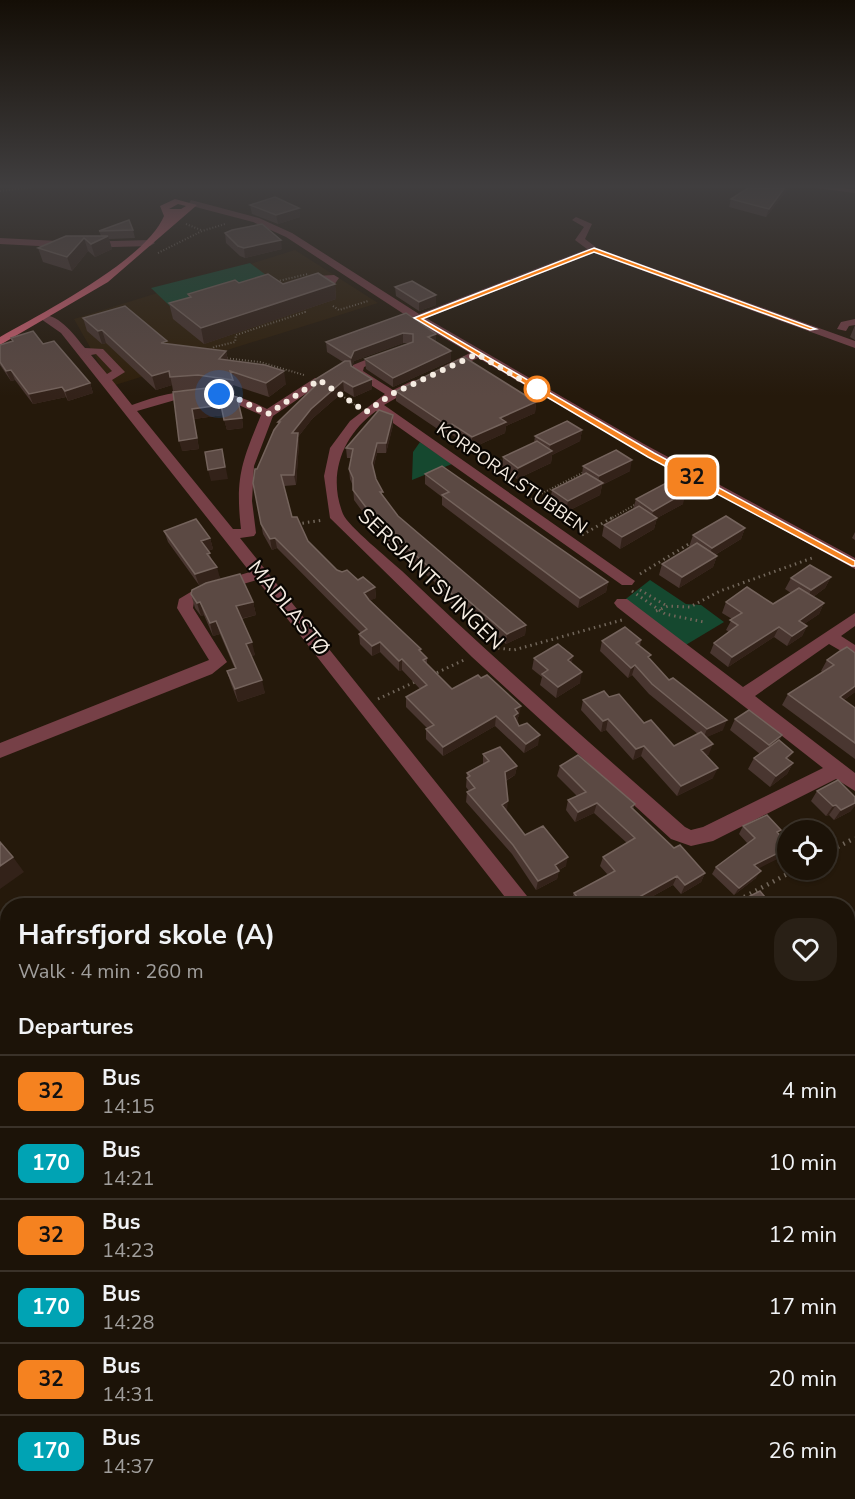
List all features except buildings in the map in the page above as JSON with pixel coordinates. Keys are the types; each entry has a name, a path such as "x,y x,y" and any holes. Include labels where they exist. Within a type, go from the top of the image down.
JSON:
{"main road":[{"path":"0,342 105,280 134,256"}],"street":[{"path":"320,256 417,318 651,455 855,564"},
{"path":"417,318 579,256"},
{"path":"611,256 855,345"},
{"path":"295,292 316,279 334,281 330,276 342,270"},
{"name":"MADLASTØ","path":"45,317 65,331 130,410 519,898"},
{"path":"842,329 845,324 855,322"},
{"path":"392,394 353,370 359,365 398,351"},
{"name":"SERSJANTSVINGEN","path":"477,354 392,394 371,408 338,442 332,464 331,486 336,518 478,653 678,833 691,838 706,835 837,770"},
{"path":"230,534 249,533 245,501 247,466 268,414 319,380"},
{"path":"130,410 166,398 219,394 234,397 268,414"},
{"name":"KORPORALSTUBBEN","path":"371,408 473,473 570,541 629,598 744,695 855,783"},
{"path":"0,751 83,720 206,670 219,662 185,608 187,599 196,593 245,580 261,573"},
{"path":"744,695 855,618"},
{"path":"829,636 855,653"}],"path":[{"path":"266,284 307,274 316,279"},
{"path":"272,288 299,281"},
{"path":"295,292 305,312 236,335 235,342 214,348 204,356 260,362 319,380 371,408"},
{"path":"333,306 339,310 376,299"},
{"path":"473,473 512,454"},
{"path":"519,506 590,469"},
{"path":"570,541 639,502"},
{"path":"295,524 336,518"},
{"path":"629,598 698,538"},
{"path":"629,598 668,606 690,607 720,591 821,555"},
{"path":"629,598 648,615 668,606"},
{"path":"629,598 645,603 665,614 704,622"},
{"path":"837,847 855,838"},
{"path":"742,898 777,880"}],"shaded area":[{"path":"276,256 304,256 378,303 112,386 74,319"}],"green space":[{"path":"250,263 274,281 175,311 151,288"},
{"path":"420,442 452,464 412,480 413,452"},
{"path":"650,580 686,604 701,605 724,622 684,646 622,602"}],"bus line":[{"name":"32","path":"578,256 417,318 651,455 855,564"},
{"name":"32","path":"614,256 813,329"}],"route":[{"path":"219,394 234,397 268,414 319,380 366,412 392,394 477,354 537,389"}]}
